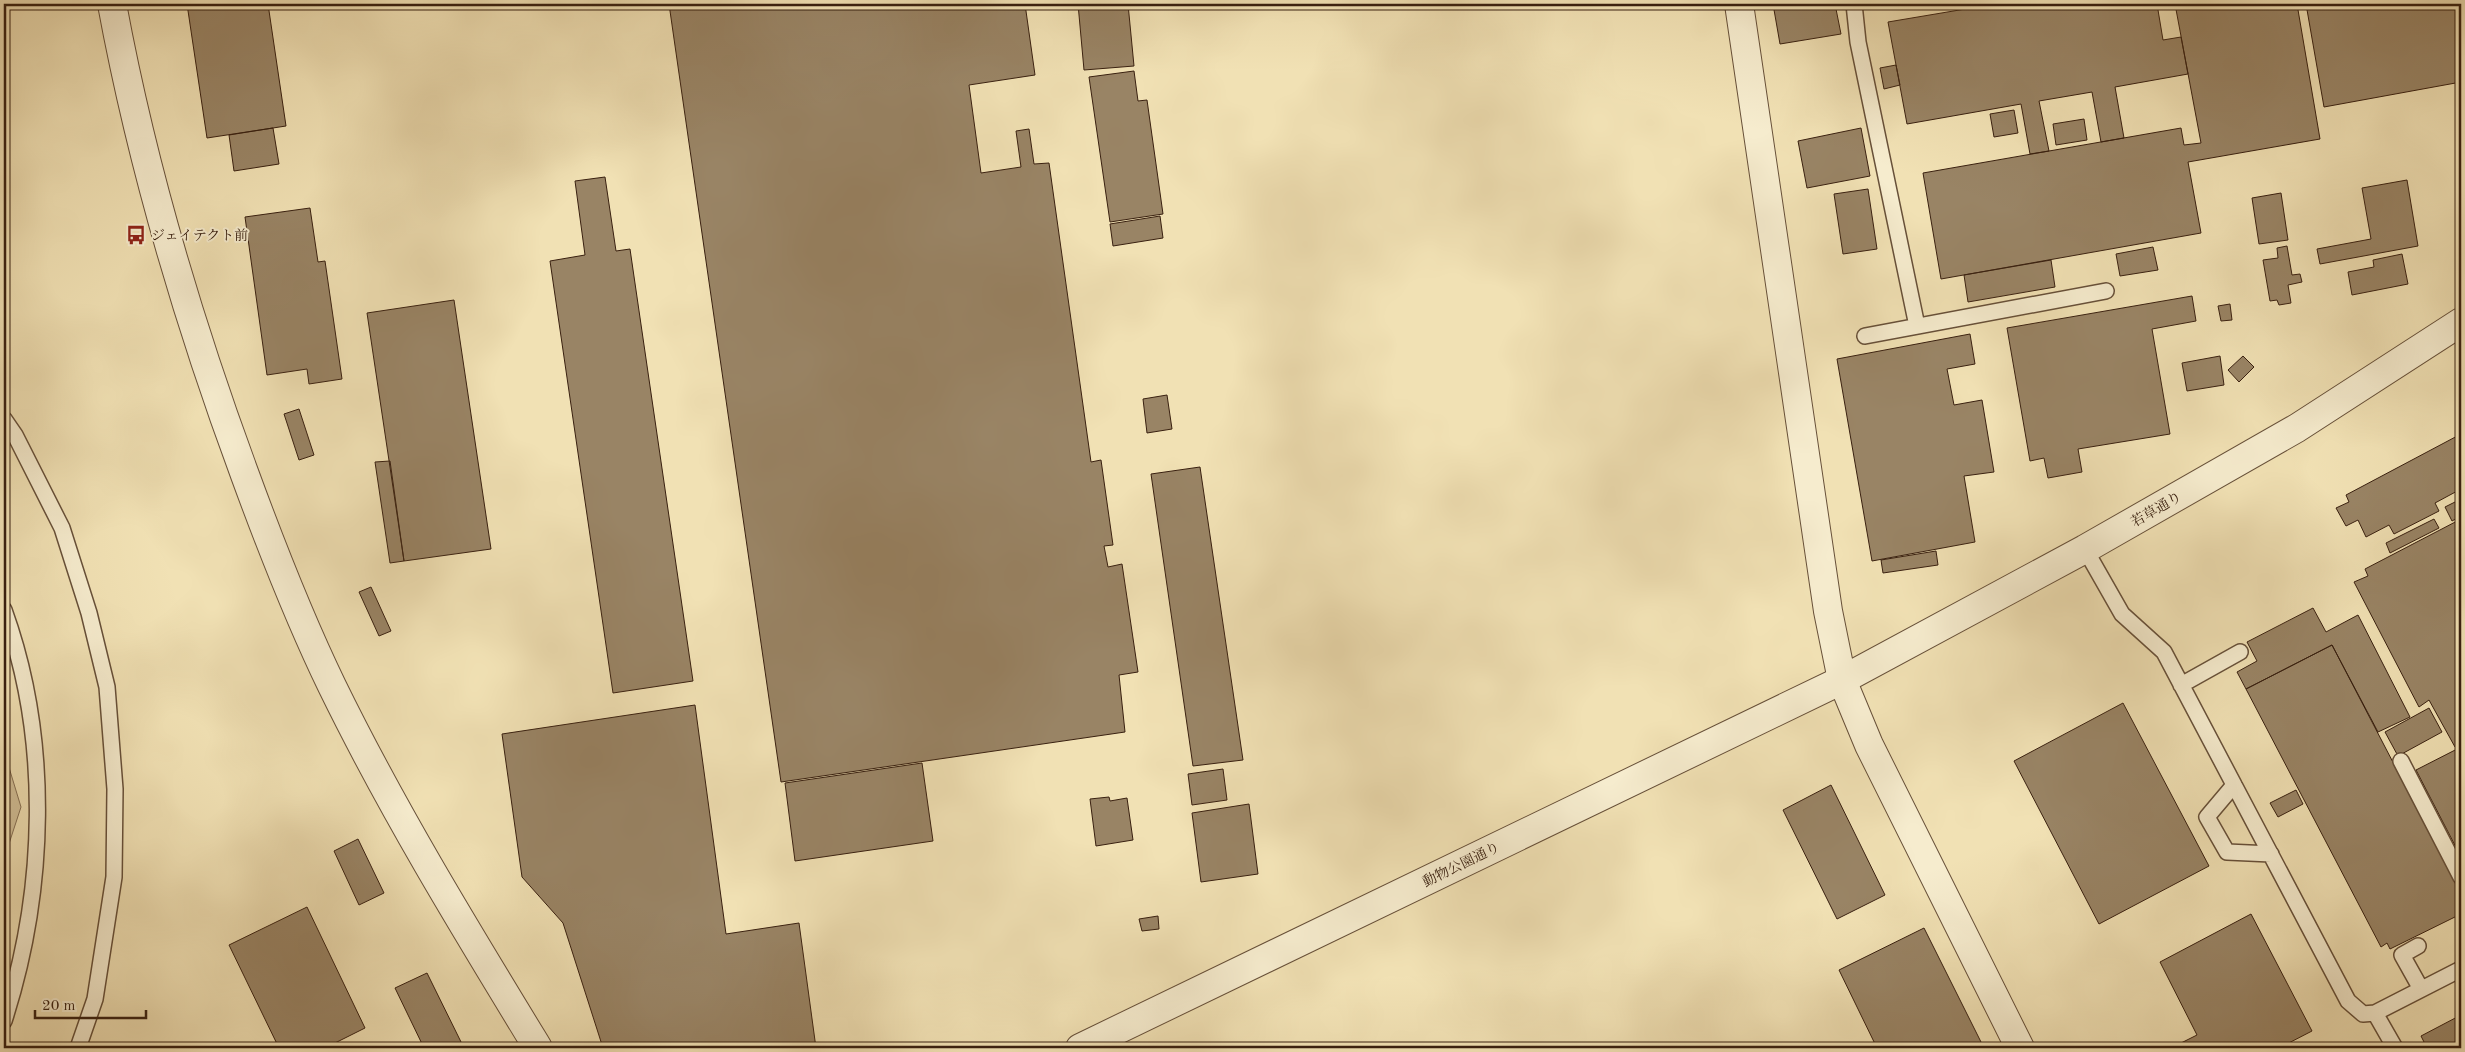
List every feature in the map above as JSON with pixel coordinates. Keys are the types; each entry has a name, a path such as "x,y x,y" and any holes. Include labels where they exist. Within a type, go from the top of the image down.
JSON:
{"street":[{"path":"112,4 127,80 185,304 208,376 269,539 331,685 403,824 538,1048"},
{"path":"1739,4 1828,612 1842,680 1869,745 2020,1048"},
{"name":"若草通り","path":"1842,680 2085,550 2297,428 2461,322"},
{"name":"動物公園通り","path":"1080,1048 1842,680"}],"lane":[{"path":"1854,4 1858,42 1917,326"},
{"path":"1865,336 2106,291"},
{"path":"4,418 15,435 62,528 89,613 107,687 115,788 114,877 95,999 78,1048"},
{"path":"2085,550 2122,614 2164,652 2348,1001 2363,1014 2375,1013 2461,969"},
{"path":"4,610 12,633 27,700 36,768 36,838 31,908 16,984 4,1021"},
{"path":"2181,684 2240,652"},
{"path":"2402,761 2461,877"},
{"path":"2234,785 2207,817 2227,852 2271,854"},
{"path":"2418,946 2402,955 2421,989"},
{"path":"2375,1013 2395,1048"}],"shaded area":[{"path":"4,751 21,807 4,859"}],"building":[{"path":"187,4 268,4 286,126 207,138"},
{"path":"669,4 1025,4 1035,75 969,85 981,173 1021,167 1016,131 1029,129 1034,164 1049,163 1091,462 1101,460 1113,545 1104,546 1108,567 1122,564 1138,672 1119,675 1125,732 781,782"},
{"path":"1078,4 1128,4 1134,66 1084,70"},
{"path":"1773,4 1835,4 1841,34 1780,44"},
{"path":"1995,4 2157,4 2163,40 2181,37 2188,74 2115,87 2124,138 2101,142 2092,92 2039,101 2049,151 2030,154 2021,104 1907,124 1888,22"},
{"path":"2175,4 2297,4 2320,139 2188,162 2201,233 1941,279 1923,173 2181,128 2184,145 2201,143"},
{"path":"2306,4 2461,4 2461,82 2324,107"},
{"path":"1896,65 1900,85 1884,89 1880,68"},
{"path":"1134,71 1138,101 1147,100 1163,214 1110,222 1089,77"},
{"path":"2014,110 2018,133 1994,137 1990,114"},
{"path":"2084,119 2087,140 2056,145 2053,124"},
{"path":"273,128 279,164 234,171 229,135"},
{"path":"1861,128 1870,176 1807,188 1798,141"},
{"path":"605,177 616,251 630,249 693,681 613,693 550,261 585,255 575,181"},
{"path":"2407,180 2418,246 2320,264 2317,249 2371,239 2362,188"},
{"path":"1868,189 1877,249 1843,254 1834,194"},
{"path":"2281,193 2288,240 2259,244 2252,198"},
{"path":"310,208 318,262 325,261 342,379 309,384 307,369 267,375 245,217"},
{"path":"1160,216 1163,238 1113,246 1110,224"},
{"path":"2287,246 2292,275 2300,274 2302,282 2288,285 2291,303 2279,305 2277,300 2270,301 2263,260 2278,258 2277,248"},
{"path":"2153,247 2158,270 2120,276 2116,254"},
{"path":"2402,254 2408,284 2352,295 2348,272 2374,267 2373,260"},
{"path":"2051,260 2055,287 1968,302 1964,275"},
{"path":"2192,296 2196,321 2152,329 2170,434 2078,449 2082,472 2048,478 2044,458 2030,461 2007,328"},
{"path":"454,300 491,549 404,561 367,313"},
{"path":"2230,304 2232,320 2221,321 2218,306"},
{"path":"1970,334 1975,364 1947,369 1954,405 1982,400 1994,472 1964,476 1975,542 1872,561 1837,359"},
{"path":"2220,356 2224,385 2187,391 2182,363"},
{"path":"2243,356 2254,367 2239,382 2228,370"},
{"path":"1167,395 1172,429 1147,433 1143,399"},
{"path":"299,409 314,455 299,460 284,414"},
{"path":"2461,434 2461,489 2435,503 2439,511 2394,534 2389,525 2366,537 2358,520 2346,526 2336,508 2349,502 2346,495"},
{"path":"390,461 404,561 390,563 375,462"},
{"path":"1200,467 1243,760 1193,766 1151,474"},
{"path":"2461,499 2461,516 2452,521 2445,507"},
{"path":"2434,519 2439,528 2390,553 2386,543"},
{"path":"2461,519 2461,744 2455,747 2429,700 2419,707 2354,582 2368,576 2365,569"},
{"path":"1936,551 1938,565 1883,573 1881,560"},
{"path":"371,587 391,631 379,636 359,592"},
{"path":"2313,608 2326,632 2358,615 2410,717 2378,732 2332,645 2246,689 2237,672 2257,661 2247,642"},
{"path":"2332,645 2461,893 2461,905 2458,907 2461,914 2390,949 2387,943 2381,947 2246,689"},
{"path":"2123,703 2209,866 2099,924 2014,761"},
{"path":"695,705 726,934 799,923 816,1048 603,1048 563,923 522,877 502,734"},
{"path":"2429,708 2442,732 2398,756 2385,732"},
{"path":"2461,747 2461,857 2416,770"},
{"path":"922,763 933,841 795,861 785,783"},
{"path":"1223,769 1227,800 1192,805 1188,774"},
{"path":"1831,785 1885,895 1837,919 1783,810"},
{"path":"2296,790 2303,804 2278,817 2270,803"},
{"path":"1109,797 1110,801 1127,798 1133,840 1096,846 1090,799"},
{"path":"1249,804 1258,874 1201,882 1192,813"},
{"path":"358,839 384,893 359,905 334,851"},
{"path":"307,907 365,1028 325,1048 279,1048 229,945"},
{"path":"2251,914 2312,1031 2279,1048 2178,1048 2177,1045 2197,1035 2160,962"},
{"path":"1158,916 1159,929 1142,931 1139,919"},
{"path":"1924,928 1984,1048 1877,1048 1839,970"},
{"path":"427,973 464,1048 424,1048 395,988"},
{"path":"2461,1015 2461,1048 2427,1048 2421,1036"}],"place":[{"name":"ジェイテクト前","path":"136,235"}]}
